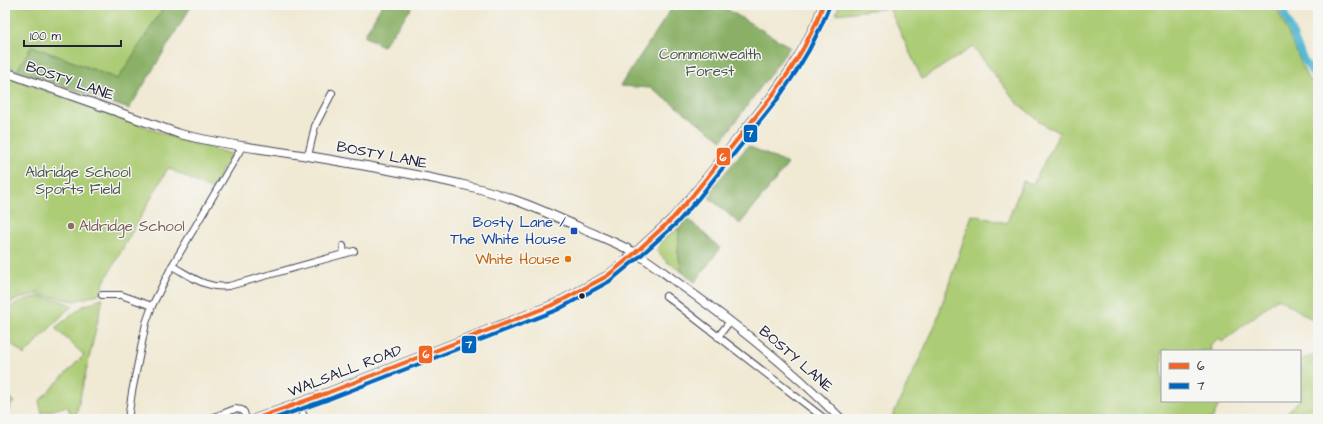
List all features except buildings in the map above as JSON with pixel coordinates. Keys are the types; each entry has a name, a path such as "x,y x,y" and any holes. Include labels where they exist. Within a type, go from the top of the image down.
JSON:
{"main road":[{"name":"WALSALL ROAD","path":"254,419 299,404 555,304 607,276 672,219 772,96 804,47 817,21 822,5"},
{"name":"BOSTY LANE","path":"5,72 180,134 208,141 308,156 470,187 536,208 635,253 654,265 730,321 776,358 841,419"}],"street":[{"path":"308,156 315,126 332,93"},
{"path":"128,419 146,323 152,306 172,266 242,147"},
{"path":"343,246 344,254"},
{"path":"172,266 206,284 219,287 229,286 354,251"},
{"path":"102,295 121,295 152,306"},
{"name":"BOSTY LANE","path":"666,296 680,302 718,336 825,419"},
{"path":"718,336 730,321"},
{"path":"299,404 305,419"},
{"path":"209,419 235,409 239,409 244,412 246,419"}],"green space":[{"path":"5,5 168,5 122,81 32,46 17,70 5,65"},
{"path":"165,5 192,5 129,109 17,70 32,46 118,79"},
{"path":"382,5 414,5 383,46 364,36"},
{"name":"Commonwealth Forest","path":"674,5 720,5 790,47 722,140 651,88 620,86"},
{"path":"839,5 1276,5 1307,77 1318,89 1318,338 1315,321 1278,298 1222,342 1219,338 1210,345 1211,350 1161,350 1161,402 1220,402 1212,419 891,419 934,328 972,215 1007,223 1023,181 1033,184 1060,132 1047,127 1017,103 973,47 922,79 889,8 836,14"},
{"name":"Aldridge School Sports Field","path":"5,76 181,140 231,154 212,190 168,168 104,282 101,293 75,301 35,294 16,300 9,304 5,300"},
{"path":"748,146 788,164 740,224 706,195"},
{"path":"686,217 720,248 695,282 682,272 678,252 679,228"},
{"path":"680,227 678,252 682,272 666,261 657,252 659,244"},
{"path":"37,297 64,302 73,306 67,310 24,355 5,338 5,313 20,302"},
{"path":"103,298 75,419 73,419 67,406 42,413 39,401 84,355 55,328 83,306"},
{"path":"1318,354 1318,419 1281,419 1297,402 1301,402 1301,360"},
{"path":"5,393 14,402 10,406 11,409 5,411"}],"waterway":[{"path":"1281,5 1302,56 1318,83"}],"transit line":[{"name":"6","path":"255,419 327,393 555,304 607,276 672,219 772,96 804,47 823,5"},
{"name":"7","path":"273,419 329,399 557,310 610,281 677,223 698,199 777,100 809,50 829,7"}],"place":[{"name":"Aldridge School","path":"71,226"},
{"name":"Bosty Lane / The White House","path":"574,231"},
{"name":"White House","path":"568,259"}]}
